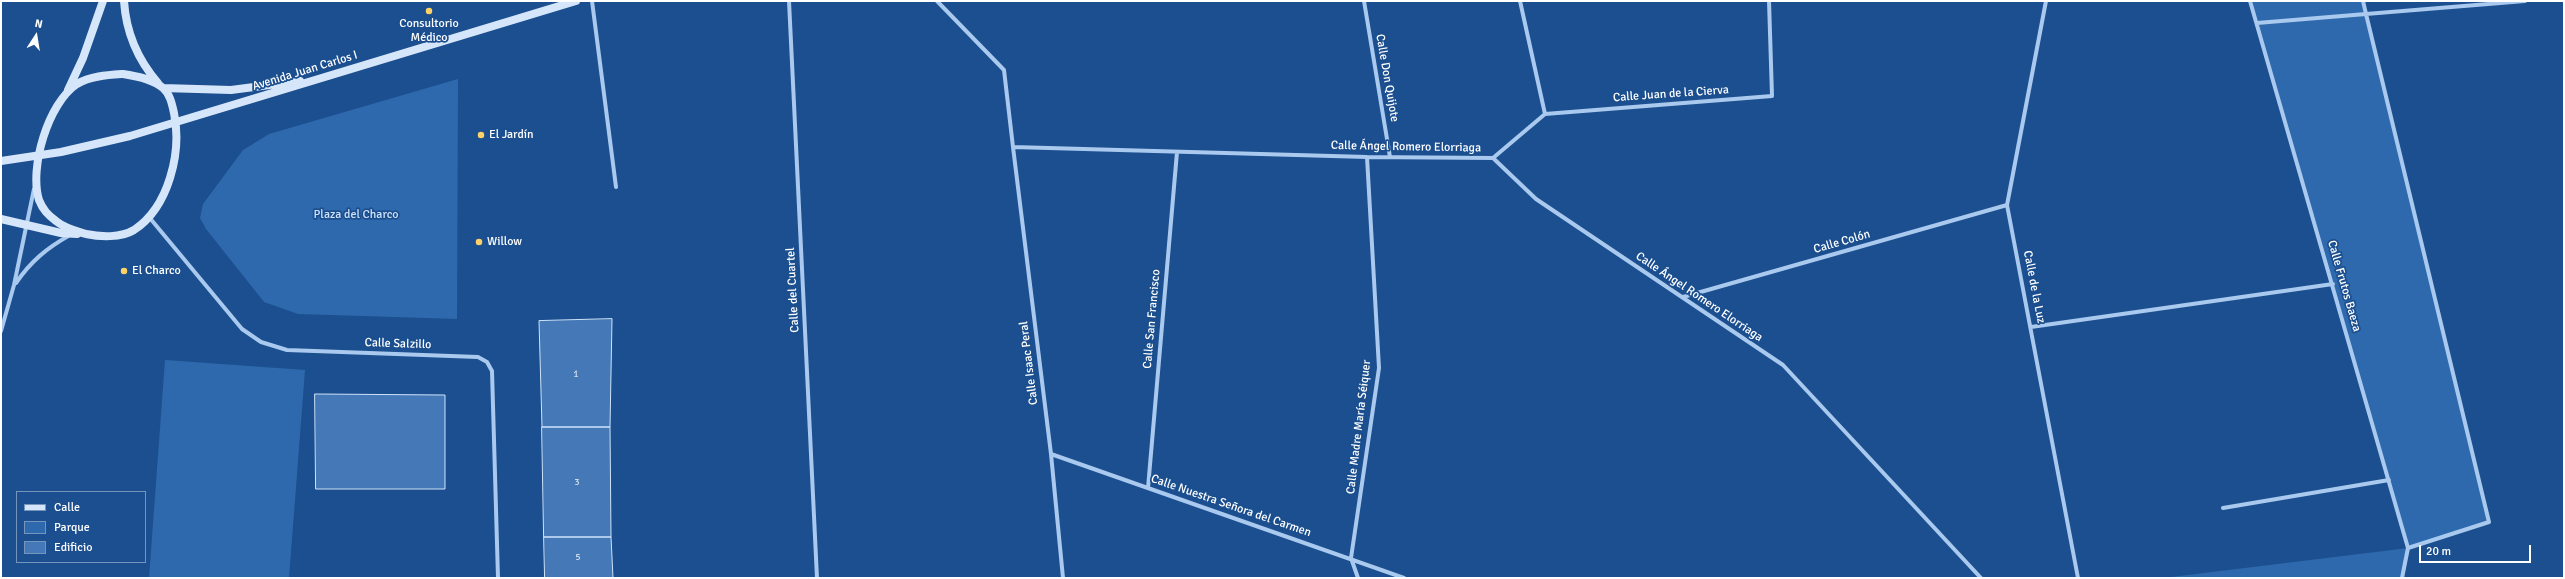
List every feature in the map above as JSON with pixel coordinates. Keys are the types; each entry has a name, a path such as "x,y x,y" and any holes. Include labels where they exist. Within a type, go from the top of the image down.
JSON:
{"main road":[{"path":"94,236 60,225 45,213 39,199 36,179 39,156 45,132 52,116 67,93 83,58 103,1"},
{"path":"1,219 27,226 73,234 115,236 132,231 156,208 167,184 176,137 176,123 171,100 149,72 136,49 125,14 124,1"},
{"name":"Avenida Juan Carlos I","path":"1,161 39,156 130,136 576,1"},
{"path":"67,93 77,84 92,78 124,74 136,76 163,88 231,90 324,78"}],"street":[{"path":"592,1 616,187"},
{"name":"Calle del Cuartel","path":"789,1 817,578"},
{"path":"937,1 1004,70 1013,147"},
{"name":"Calle Don Quijote","path":"1364,1 1390,157"},
{"path":"1493,158 1545,114 1520,1"},
{"name":"Calle Juan de la Cierva","path":"1545,114 1772,96 1769,1"},
{"name":"Calle de la Luz","path":"2046,1 2007,205 2078,578"},
{"name":"Calle Frutos Baeza","path":"2250,1 2333,284 2408,548 2402,578"},
{"path":"2363,1 2489,522 2408,548"},
{"path":"2257,23 2525,1"},
{"name":"Calle Ángel Romero Elorriaga","path":"1013,147 1366,158 1493,158 1536,199 1782,365 1981,578"},
{"name":"Calle Isaac Peral","path":"1013,147 1050,454 1063,578"},
{"name":"Calle San Francisco","path":"1148,488 1177,152"},
{"name":"Calle Madre María Séiquer","path":"1358,578 1351,558 1379,368 1366,158"},
{"path":"1,331 14,285 36,179"},
{"name":"Calle Colón","path":"1683,297 2007,205"},
{"name":"Calle Salzillo","path":"148,216 242,329 261,342 287,350 478,357 487,362 492,372 498,578"},
{"path":"14,285 28,265 50,246 73,234"},
{"path":"2031,327 2333,284"},
{"name":"Calle Nuestra Señora del Carmen","path":"1050,454 1351,558 1404,578"},
{"path":"2223,508 2389,480"}],"green space":[{"path":"2250,1 2363,1 2489,522 2408,548"},
{"name":"Plaza del Charco","path":"458,79 457,319 298,314 264,302 206,229 200,218 203,204 243,150 269,134"},
{"path":"165,360 305,370 289,578 149,578"},
{"path":"2408,548 2402,578 2163,578"}],"building":[{"path":"612,319 610,427 542,427 539,321"},
{"path":"315,394 445,395 445,489 316,489"},
{"path":"542,427 610,427 611,537 544,537"},
{"path":"544,537 611,537 613,578 545,578"}],"place":[{"name":"Consultorio Médico","path":"429,11"},
{"name":"El Jardín","path":"481,135"},
{"name":"Willow","path":"479,242"},
{"name":"El Charco","path":"124,271"}]}
